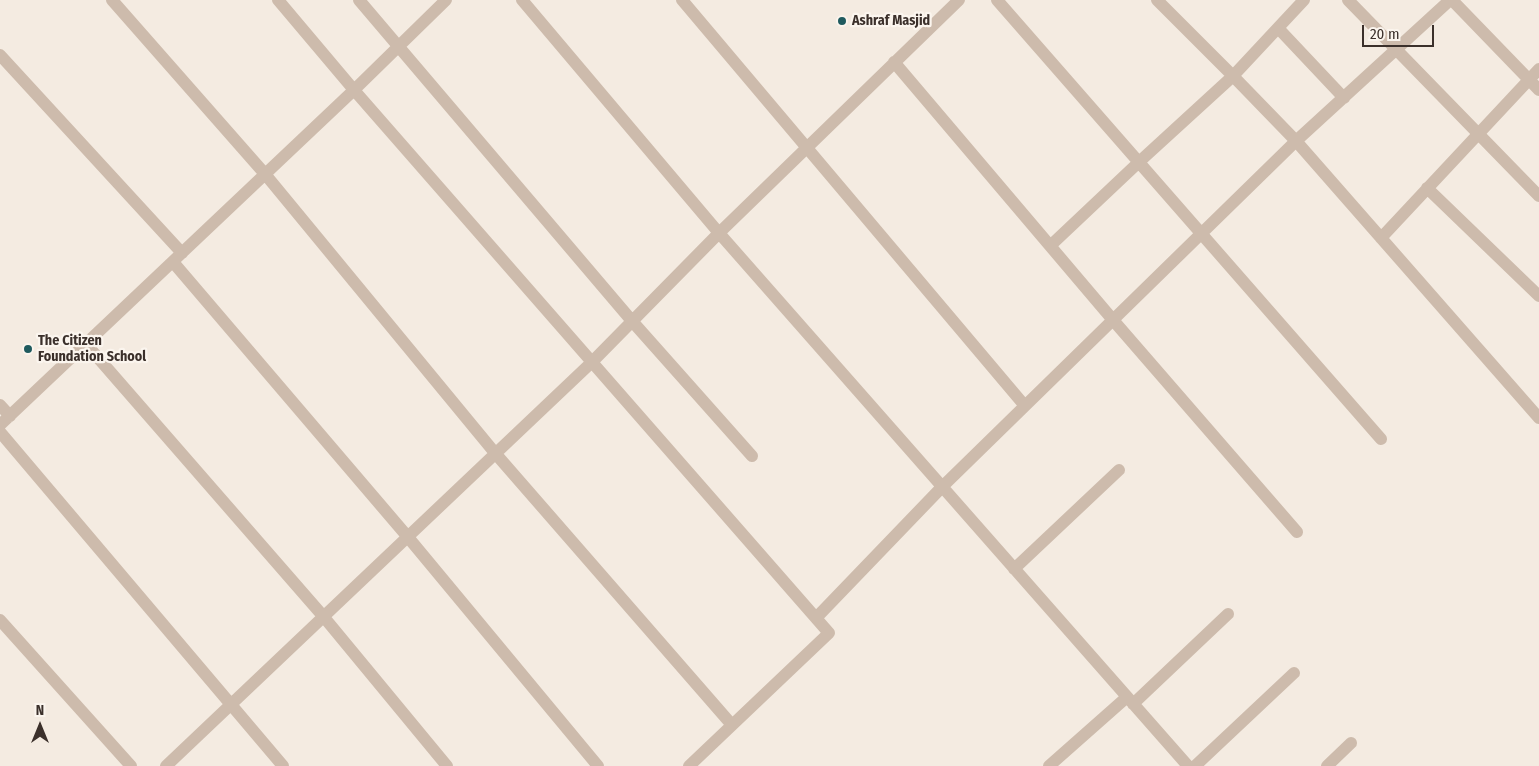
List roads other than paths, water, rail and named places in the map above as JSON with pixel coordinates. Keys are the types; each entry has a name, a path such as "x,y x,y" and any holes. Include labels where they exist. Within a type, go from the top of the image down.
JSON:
{"street":[{"path":"112,0 265,174 495,453 732,725"},
{"path":"278,0 354,90 829,632 689,766"},
{"path":"359,0 632,321 752,456"},
{"path":"0,426 354,90 446,0"},
{"path":"522,0 719,233 1188,766"},
{"path":"682,0 1025,406"},
{"path":"166,766 230,703 592,362 719,233 958,0"},
{"path":"997,0 1381,439"},
{"path":"1156,0 1296,141 1539,418"},
{"path":"1050,246 1233,76 1304,0"},
{"path":"1348,0 1539,196"},
{"path":"816,618 942,487 1296,141 1451,0 1539,90"},
{"path":"1278,28 1344,98"},
{"path":"0,54 182,252"},
{"path":"894,62 1113,320 1297,532"},
{"path":"1381,238 1539,69"},
{"path":"1427,188 1539,296"},
{"path":"173,262 408,536 598,766"},
{"path":"86,344 323,616 447,766"},
{"path":"0,405 10,416"},
{"path":"0,432 283,766"},
{"path":"1014,569 1119,470"},
{"path":"1049,766 1130,700 1228,614"},
{"path":"0,620 131,766"},
{"path":"1195,766 1294,673"},
{"path":"1327,766 1351,743"}],"place":[{"name":"Ashraf Masjid","path":"842,21"},
{"name":"The Citizen Foundation School","path":"28,349"}]}
